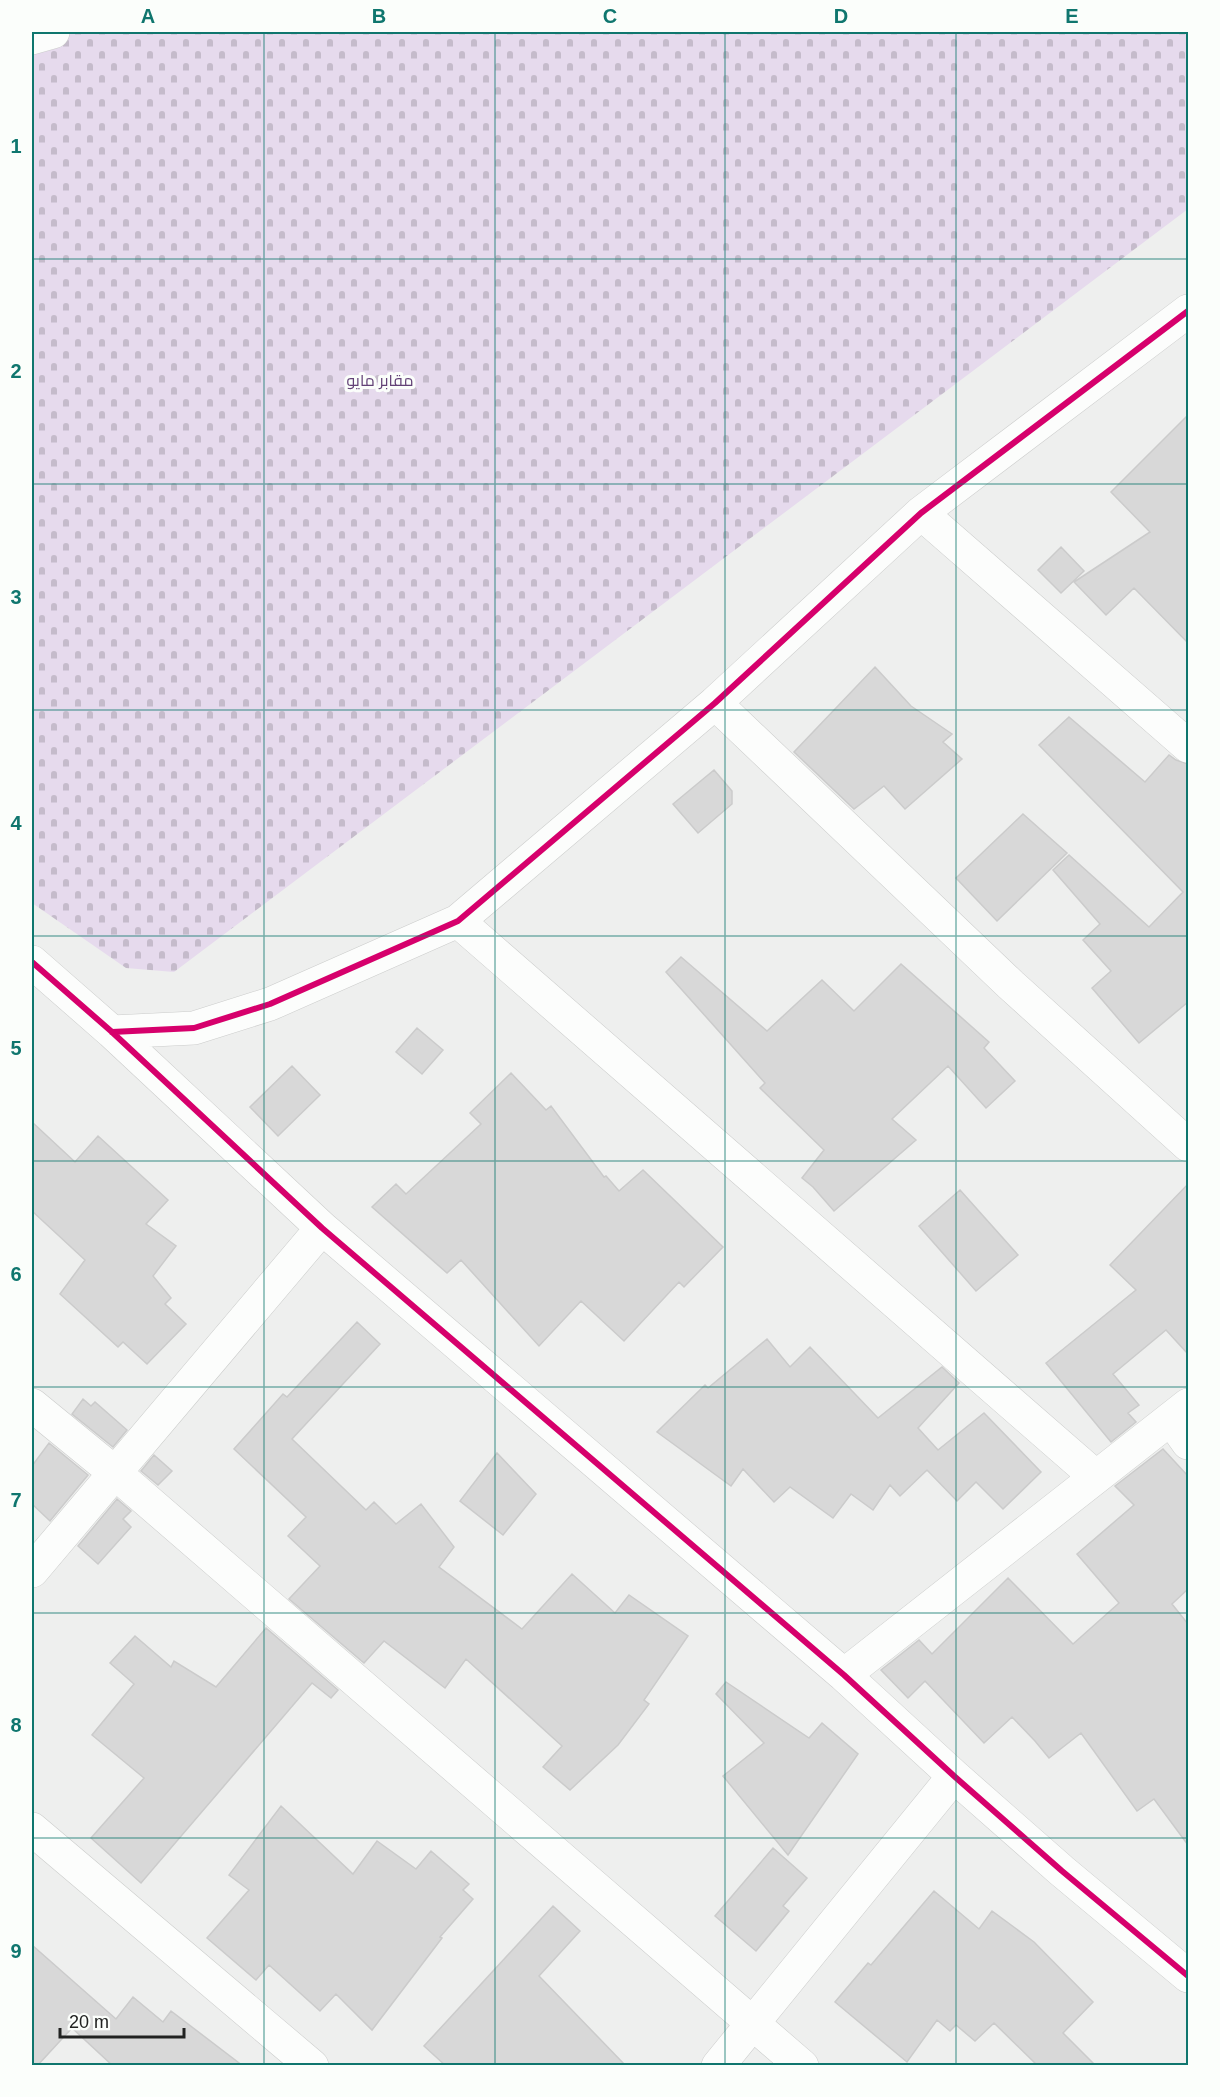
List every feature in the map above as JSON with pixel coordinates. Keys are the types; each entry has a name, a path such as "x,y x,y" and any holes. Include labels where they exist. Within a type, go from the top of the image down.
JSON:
{"street":[{"path":"32,38 53,32"},
{"path":"112,1032 194,1028 270,1004 458,921 715,703 921,513 1185,320"},
{"path":"921,513 1188,746"},
{"path":"715,703 1011,985 1188,1145"},
{"path":"458,921 1096,1477"},
{"path":"32,962 112,1032 322,1228 844,1675 1062,1871 1188,1976"},
{"path":"32,1571 322,1228"},
{"path":"32,1405 114,1472 802,2066"},
{"path":"844,1675 1096,1477 1183,1422"},
{"path":"718,2066 954,1776"},
{"path":"32,1828 312,2066"}],"green space":[{"name":"مقابر مايو","path":"32,32 1188,32 1188,209 174,972 126,968 32,903"}],"building":[{"path":"1188,415 1188,643 1134,588 1106,615 1074,582 1150,532 1111,492"},
{"path":"1061,547 1084,571 1061,593 1038,570"},
{"path":"875,667 911,706 952,734 943,742 962,759 905,809 884,786 854,809 794,752"},
{"path":"1069,717 1145,782 1169,755 1188,764 1188,1002 1139,1043 1092,988 1111,971 1083,940 1100,924 1053,870 1069,855 1149,927 1183,892 1039,745"},
{"path":"714,770 732,791 732,804 698,833 673,804"},
{"path":"1023,814 1067,853 997,921 956,878"},
{"path":"681,957 767,1031 822,980 854,1011 901,964 989,1042 984,1048 1015,1081 986,1108 948,1066 892,1119 916,1140 834,1211 802,1178 824,1150 760,1088 765,1083 666,972"},
{"path":"417,1028 443,1050 422,1074 396,1052"},
{"path":"292,1066 320,1095 278,1136 250,1107"},
{"path":"511,1073 546,1110 551,1106 604,1177 606,1176 619,1191 643,1170 723,1247 684,1287 679,1282 624,1341 581,1301 539,1346 461,1260 447,1273 372,1207 396,1184 406,1194 481,1124 470,1113"},
{"path":"32,1122 75,1162 98,1136 168,1200 146,1224 176,1246 153,1276 171,1298 165,1304 186,1324 147,1364 123,1342 118,1347 60,1294 85,1260 32,1211"},
{"path":"1188,1184 1188,1354 1166,1330 1113,1374 1139,1405 1128,1413 1136,1422 1111,1442 1046,1363 1136,1290 1110,1265"},
{"path":"960,1190 1018,1255 976,1291 919,1226"},
{"path":"357,1322 380,1344 292,1439 366,1510 374,1502 396,1524 421,1504 454,1547 439,1567 522,1629 572,1574 615,1613 629,1595 688,1636 644,1700 649,1704 618,1745 570,1790 543,1767 562,1746 466,1659 445,1688 384,1641 364,1663 289,1599 320,1566 288,1536 306,1517 234,1449 283,1394 287,1397"},
{"path":"767,1339 790,1367 810,1347 878,1418 942,1367 959,1383 918,1428 938,1450 984,1413 1041,1472 1003,1509 976,1482 957,1501 927,1470 900,1496 890,1485 873,1510 851,1494 833,1518 790,1487 774,1502 743,1469 731,1486 657,1432 705,1385 708,1388"},
{"path":"83,1399 91,1406 95,1402 127,1430 113,1447 72,1414"},
{"path":"49,1443 88,1475 50,1521 32,1504 32,1466"},
{"path":"1163,1449 1188,1476 1188,1589 1172,1604 1188,1624 1188,1845 1154,1799 1137,1811 1081,1733 1049,1758 1012,1717 984,1743 925,1681 908,1698 881,1670 919,1640 932,1654 1008,1578 1073,1644 1119,1603 1077,1554 1134,1505 1115,1486"},
{"path":"497,1453 536,1494 503,1535 460,1501"},
{"path":"154,1455 172,1471 158,1485 141,1471"},
{"path":"117,1499 131,1511 123,1519 131,1527 98,1564 78,1546"},
{"path":"266,1628 338,1690 331,1698 312,1683 141,1883 91,1838 144,1778 92,1735 134,1684 110,1663 135,1636 171,1667 174,1661 216,1687"},
{"path":"726,1682 809,1738 822,1723 858,1754 788,1855 723,1776 764,1743 716,1694"},
{"path":"281,1806 353,1874 377,1841 416,1869 431,1851 469,1884 463,1890 473,1899 440,1937 442,1938 372,2030 336,1994 320,2011 269,1965 256,1980 207,1938 249,1890 229,1875"},
{"path":"773,1848 807,1878 783,1906 789,1911 756,1951 715,1916"},
{"path":"934,1891 979,1929 992,1911 1034,1942 1093,2002 1063,2033 1096,2066 1038,2066 994,2023 975,2041 956,2025 950,2031 937,2020 907,2062 835,2002 868,1963 871,1965"},
{"path":"553,1906 580,1931 539,1976 626,2066 446,2066 424,2046"},
{"path":"32,1945 116,2019 133,1997 163,2022 171,2011 243,2066 113,2066 72,2028 37,2066 32,2066"}],"cycle path":[{"path":"112,1032 194,1028 270,1004 458,921 715,703 921,513 1188,311"},
{"path":"32,962 112,1032 322,1228 844,1675 1062,1871 1188,1976"}]}
